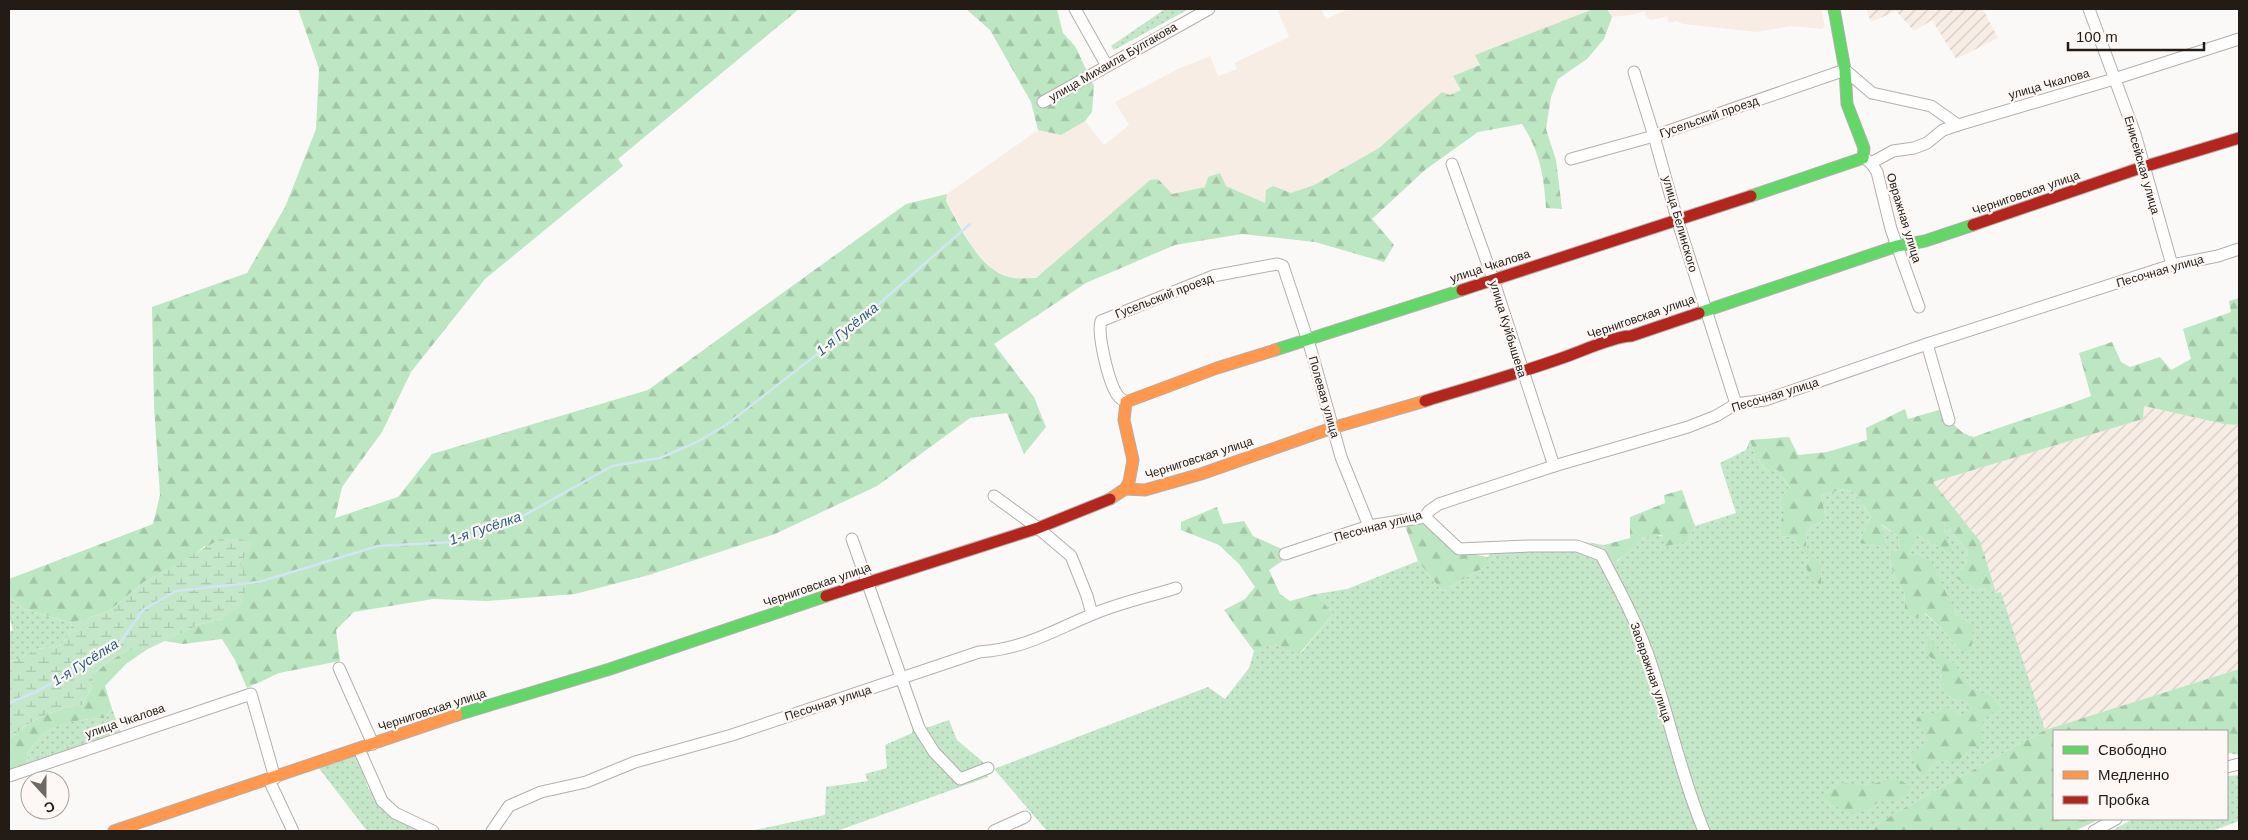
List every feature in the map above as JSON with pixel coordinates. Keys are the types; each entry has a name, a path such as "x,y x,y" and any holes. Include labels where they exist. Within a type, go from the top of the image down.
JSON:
{"street":[{"path":"1075,9 1107,66"},
{"name":"улица Михаила Булгакова","path":"1042,102 1209,9"},
{"name":"Овражная улица","path":"1834,9 1845,70 1847,104 1867,160 1881,186 1891,230 1919,307"},
{"name":"Енисейская улица","path":"2089,9 2135,134 2172,265"},
{"name":"улица Чкалова","path":"1126,402 1217,368 1307,341 1677,219 1858,161 1867,160 1893,151 1914,148 1927,143 1943,130 1958,125 2114,79 2239,39"},
{"path":"1845,70 1872,92 1931,106 1958,125"},
{"name":"Гусельский проезд","path":"1571,159 1654,136 1845,70"},
{"name":"улица Белинского","path":"1634,72 1677,219 1736,404"},
{"name":"Черниговская улица","path":"114,831 472,710 610,669 867,582 1038,528 1104,503 1125,489 1145,490 1201,474 1332,428 1522,372 1620,336 1631,336 1691,317 1705,310 1897,246 1925,241 2143,167 2239,138"},
{"name":"улица Куйбышева","path":"1452,164 1493,279 1554,466"},
{"name":"Песочная улица","path":"1285,554 1369,526 1425,516 1439,504 1554,466 1688,427 1716,416 1736,404 1765,400 1927,344 2172,265 2218,256 2239,249"},
{"name":"Гусельский проезд","path":"1126,402 1119,397 1106,364 1099,328 1101,321 1213,276 1277,264 1283,266"},
{"name":"Полевая улица","path":"1283,266 1341,457 1369,526"},
{"path":"1927,344 1949,420"},
{"path":"1125,489 1129,482 1134,460 1124,420 1126,402"},
{"path":"994,496 1072,556 1088,596 1092,614"},
{"name":"Заовражная улица","path":"1425,516 1459,549 1577,546 1601,555 1620,591 1646,652 1692,802 1704,831"},
{"path":"852,539 919,728 934,752 960,779 988,768"},
{"name":"Песочная улица","path":"492,831 509,806 541,792 586,782 635,762 732,735 979,652 1004,650 1057,631 1092,614 1176,588"},
{"path":"339,668 373,744"},
{"name":"улица Чкалова","path":"9,776 251,694 272,779"},
{"path":"359,749 382,801 395,813 433,831"},
{"path":"272,779 293,831"},
{"path":"994,831 1025,817"},
{"path":"2094,831 2114,820"}],"shaded area":[{"path":"1277,9 1321,9 1326,19 1348,9 1604,9 1591,11 1476,55 1480,64 1461,90 1450,95 1442,92 1379,148 1314,185 1265,203 1226,186 1205,187 1172,194 1158,179 1150,180 1036,278 1012,278 993,270 973,248 946,200 947,194 1038,130 1061,134 1085,121 1104,145 1129,125 1115,102 1178,69 1210,56 1218,76 1237,69 1234,63 1289,37"},
{"path":"1607,9 1821,9 1825,26 1822,29 1791,26 1757,32 1683,24 1676,21 1669,23 1667,16 1652,20 1647,18 1645,11 1612,17"},
{"path":"1866,9 1983,9 1998,38 1956,59 1932,20 1914,31 1896,11 1871,22"},
{"path":"2144,406 2224,424 2239,425 2239,669 2045,730 2001,593 1996,593 1980,541 1933,482 2143,419"}],"green space":[{"path":"298,9 799,9 618,159 623,166 485,279 411,372 382,432 342,487 335,518 398,497 432,454 648,390 906,204 947,194 946,201 972,247 981,258 1001,274 1013,278 1036,278 1150,180 1158,179 1172,194 1205,187 1208,177 1220,173 1226,186 1265,203 1266,190 1273,186 1291,193 1314,185 1379,148 1442,92 1450,95 1461,90 1453,76 1480,65 1475,55 1591,10 1607,9 1612,17 1604,39 1587,59 1558,79 1551,97 1546,129 1556,160 1562,209 1546,208 1540,164 1533,144 1522,124 1478,132 1425,170 1372,219 1394,245 1384,262 1315,242 1242,234 1175,245 1086,283 994,344 1034,397 1046,427 1024,454 1007,413 970,418 877,486 775,534 649,575 575,594 487,601 433,599 354,612 336,630 340,661 279,673 247,688 235,660 222,639 183,644 164,641 198,625 223,619 205,546 192,556 144,582 109,611 72,623 25,609 9,596 9,579 153,524 160,495 154,406 152,307 247,273 285,207 316,129 319,69"},
{"path":"966,9 1057,9 1063,33 1075,46 1094,86 1092,112 1085,121 1061,135 1038,130 1031,102 990,30"},
{"path":"1165,9 1189,9 1114,50 1111,46"},
{"path":"2239,298 2239,425 2224,424 2144,406 2143,419 1933,482 1980,541 1994,586 1978,590 1958,579 1966,566 1968,551 1944,523 1944,531 1952,552 1947,552 1917,534 1909,554 1931,561 1958,618 1973,625 1971,654 1958,649 1941,628 1925,613 1915,618 1905,610 1904,590 1893,573 1889,554 1900,549 1898,536 1881,524 1886,546 1859,543 1871,516 1855,493 1845,489 1821,495 1826,519 1807,529 1806,547 1822,565 1821,586 1810,577 1806,567 1810,560 1793,537 1781,536 1779,527 1784,512 1781,499 1790,488 1778,470 1766,469 1755,455 1750,440 1789,437 1798,455 1827,452 1867,440 1866,428 1905,409 1908,419 1942,409 1959,430 1974,437 2091,396 2079,353 2112,342 2121,362 2130,367 2160,357 2171,370 2191,359 2183,329 2231,312 2229,301"},
{"path":"1750,440 1755,455 1766,469 1778,469 1790,489 1781,499 1785,512 1779,527 1781,536 1793,537 1810,560 1810,577 1821,585 1822,565 1806,547 1807,529 1826,519 1821,495 1845,489 1855,493 1871,516 1859,543 1880,524 1898,536 1900,549 1889,554 1893,573 1904,589 1905,610 1924,613 1941,628 1958,649 1958,618 1945,593 1909,554 1916,533 1947,552 1943,522 1968,551 1966,566 1978,590 1994,586 1996,593 2001,592 2045,730 1897,812 1868,831 1047,831 994,769 1208,687 1225,699 1249,668 1254,651 1274,643 1301,653 1333,614 1316,594 1347,589 1418,561 1442,591 1490,564 1488,557 1494,545 1522,542 1576,541 1604,545 1603,554 1618,561 1633,544 1648,537 1665,537 1687,542 1695,526 1736,513 1720,463 1746,450"},
{"path":"1682,490 1695,526 1687,542 1665,546 1662,535 1643,538 1611,566 1603,554 1604,545 1630,538 1630,517 1665,503 1664,495"},
{"path":"1217,507 1223,524 1244,521 1253,536 1293,554 1269,570 1280,594 1290,601 1316,594 1333,614 1300,653 1274,644 1254,651 1224,610 1245,599 1255,587 1239,564 1219,545 1181,530 1181,522"},
{"path":"1422,521 1456,551 1488,557 1490,564 1442,591 1418,561 1404,523"},
{"path":"222,538 241,539 253,544 240,564 248,578 242,605 223,619 198,625 146,650 128,650 106,663 94,675 91,688 83,705 73,706 43,716 16,733 9,740 9,661 16,660 37,649 59,646 69,636 72,623 109,611 144,582"},
{"path":"9,596 25,609 72,623 69,636 59,646 37,649 16,660 9,661 9,632 13,630 9,616"},
{"path":"1927,634 1943,656 1955,664 1971,689 1991,696 2000,708 1983,720 1981,745 1968,750 1957,762 1937,759 1922,776 1915,765 1911,753 1929,742 1916,720 1923,713 1939,713 1946,707 1961,716 1972,707 1966,700 1952,698 1942,685 1942,668 1926,654"},
{"path":"128,650 146,650 126,664 105,686 112,709 104,718 82,720 53,728 46,732 27,753 28,765 9,772 9,740 16,733 43,716 73,706 83,705 91,688 94,675 106,663"},
{"path":"2239,669 2239,755 2228,754 2228,730 2053,730 2053,820 2098,820 2075,831 1868,831 1897,812 2045,730"},
{"path":"112,709 121,732 28,765 27,753 52,728 66,723 104,718"},
{"path":"949,720 957,740 983,762 988,777 837,831 750,831 825,815 826,787 868,781 865,774 887,768 885,745 912,733 913,724 918,722 926,728"},
{"path":"352,754 358,757 368,788 377,801 423,831 367,831 318,767"},
{"path":"2239,775 2239,821 2212,831 2111,831 2131,820 2228,820 2228,776"},
{"path":"1895,777 1908,785 1908,793 1895,801 1883,799 1858,812 1846,812 1823,797 1842,783 1867,786"}],"waterway":[{"name":"1-я Гусёлка","path":"9,703 36,692 119,644 143,610 176,591 259,582 378,546 453,542 514,521 612,466 660,458 697,442 726,425 856,324 970,224"}],"traffic: fast":[{"path":"1751,196 1863,158 1864,148 1847,104 1845,70 1834,9"},
{"path":"1699,313 1897,246 1925,241 1973,225"},
{"path":"1275,350 1462,290"},
{"path":"457,715 610,669 826,596"}],"traffic: slow":[{"path":"1110,499 1125,489 1129,482 1133,460 1124,420 1126,402 1217,368 1275,350"},
{"path":"1125,489 1145,490 1201,474 1332,428 1425,401"},
{"path":"114,831 457,715"}],"traffic: jam":[{"path":"1973,225 2143,167 2239,138"},
{"path":"1462,290 1751,196"},
{"path":"1425,401 1528,370 1606,341 1631,336 1699,313"},
{"path":"826,596 1038,528 1110,499"}]}
